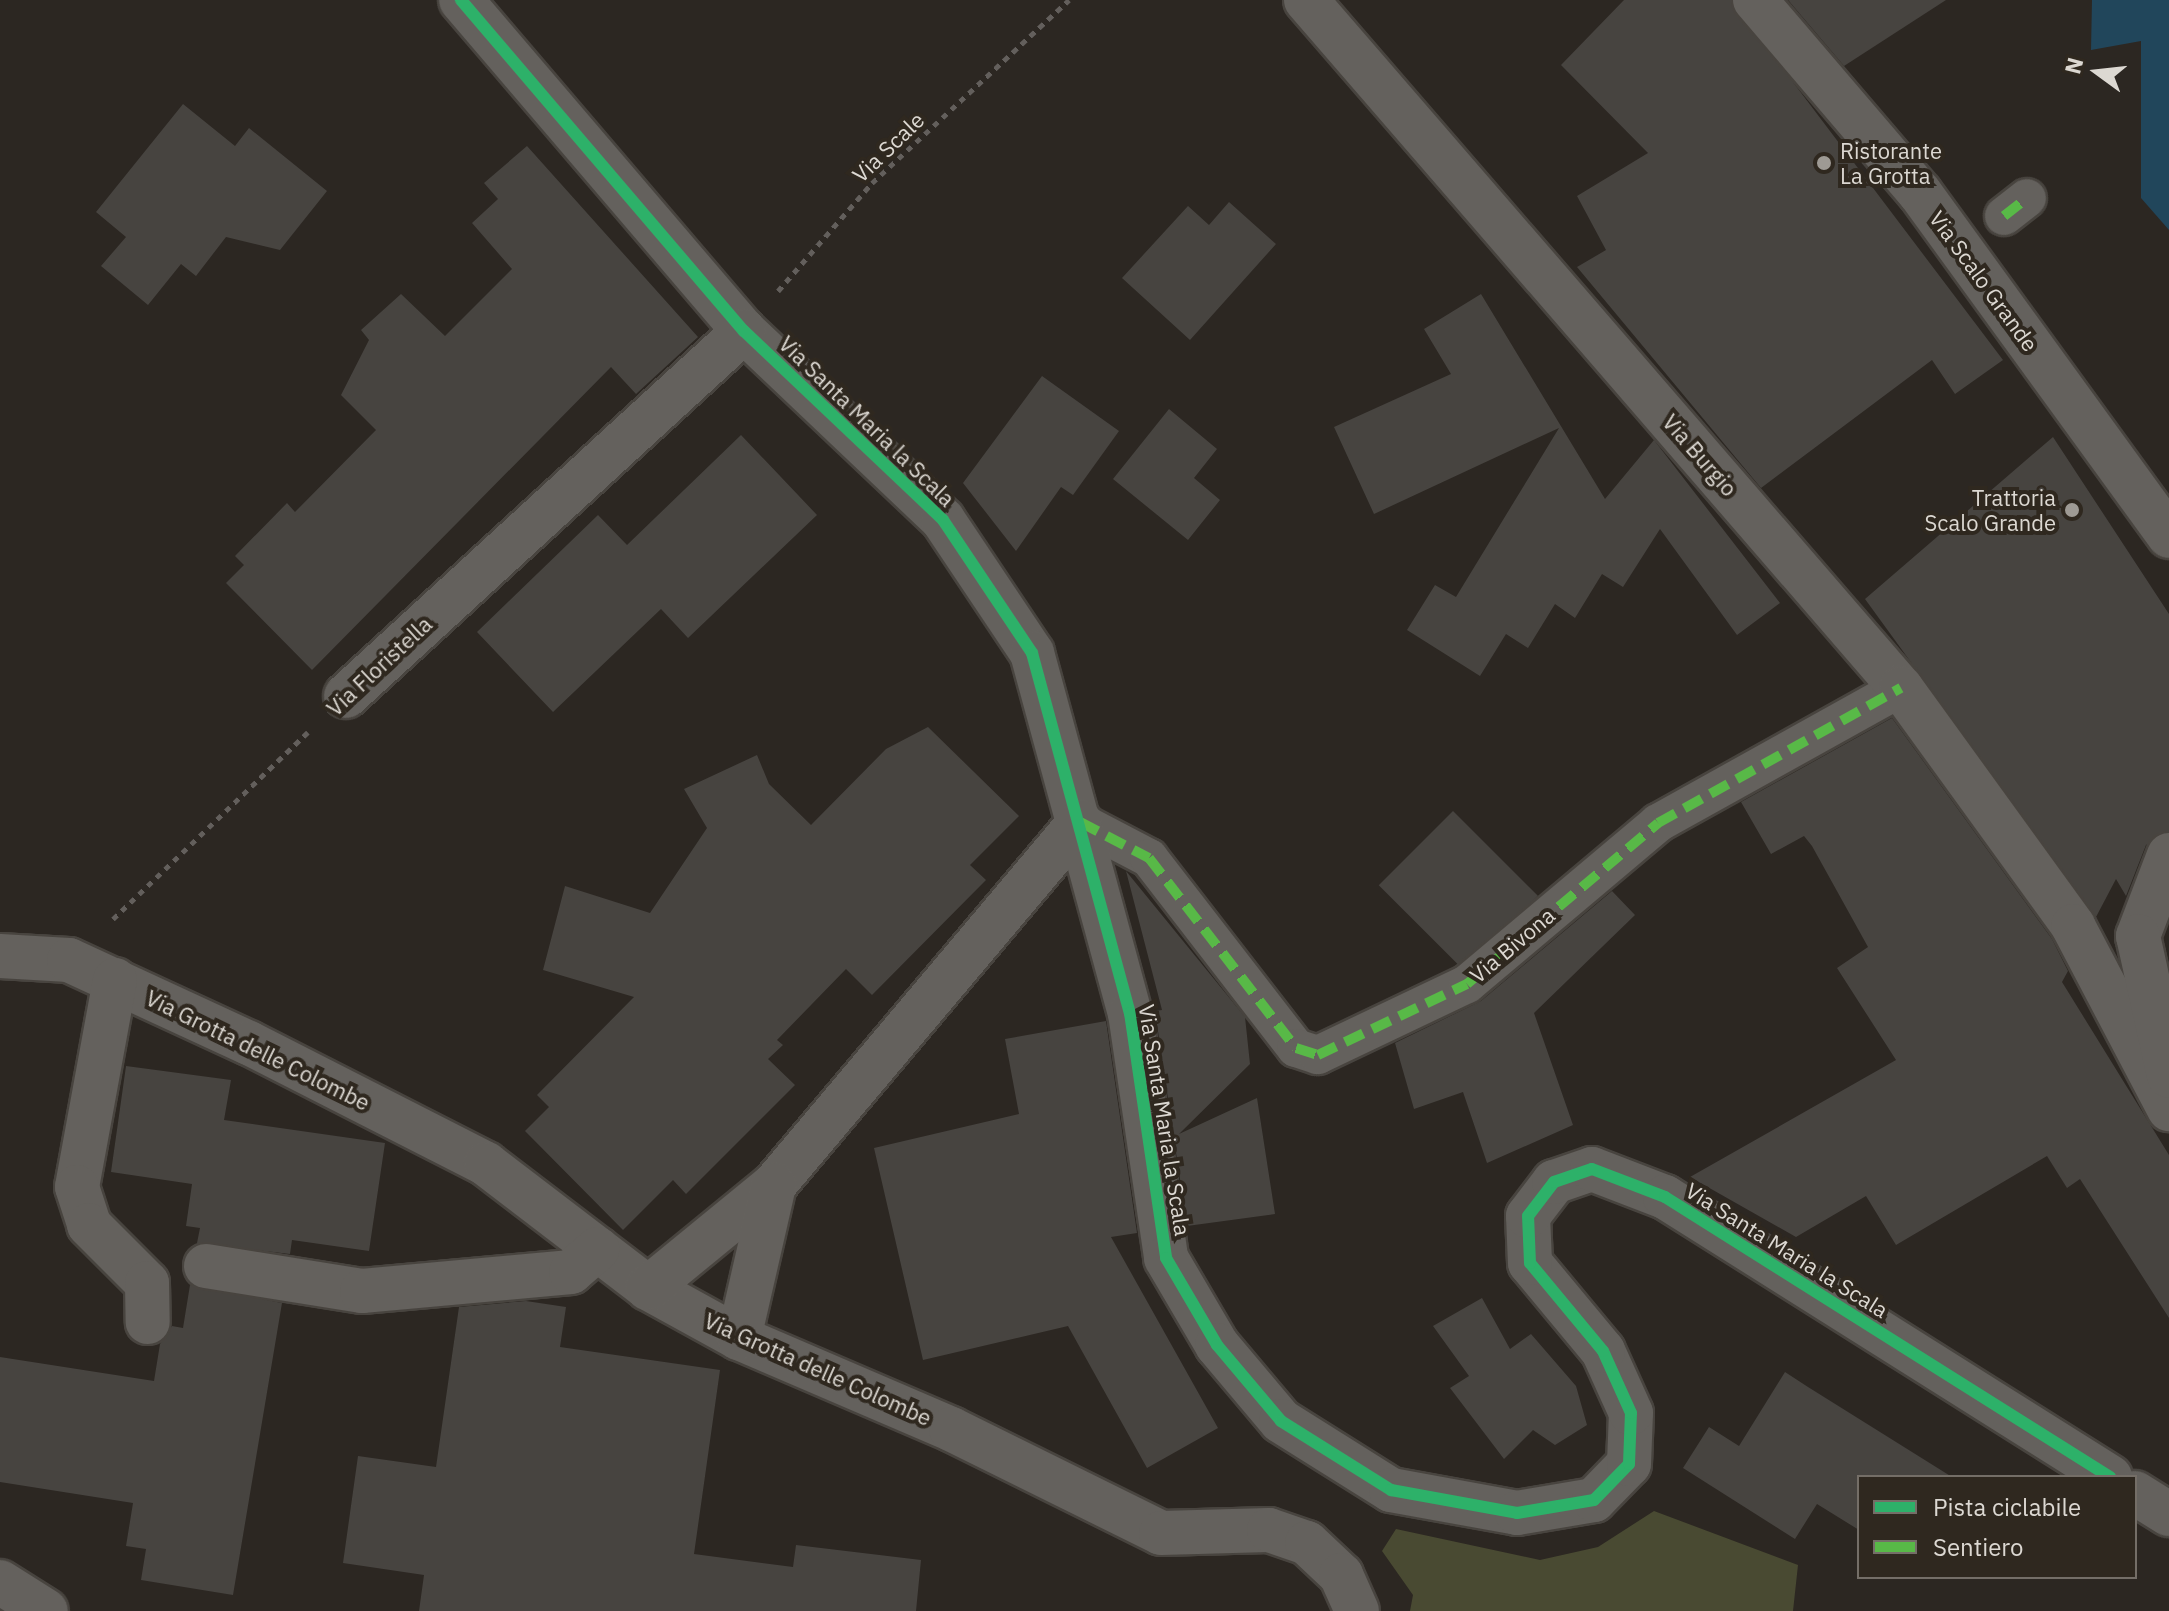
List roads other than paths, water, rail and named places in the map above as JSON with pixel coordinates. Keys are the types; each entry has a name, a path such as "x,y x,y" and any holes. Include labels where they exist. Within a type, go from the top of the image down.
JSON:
{"street":[{"name":"Via Santa Maria la Scala","path":"461,0 744,331 943,520 1032,653 1130,1013 1166,1258 1217,1345 1281,1421 1391,1490 1517,1513 1594,1500 1629,1464 1631,1413 1603,1351 1530,1263 1528,1216 1554,1182 1592,1169 1665,1197 2107,1475"},
{"name":"Via Burgio","path":"1306,0 1901,688 2073,926 2169,1109"},
{"name":"Via Scalo Grande","path":"1755,0 1920,193 2169,536"},
{"name":"Via Floristella","path":"346,696 744,331"},
{"name":"Via Bivona","path":"1080,822 1149,858 1296,1048 1318,1055 1467,984 1658,823 1901,688"},
{"path":"648,1288 774,1185 1080,822"},
{"path":"2169,855 2138,936 2169,1076"},
{"name":"Via Grotta delle Colombe","path":"0,956 69,960 486,1164 648,1288 739,1338 951,1429 1161,1533 1269,1530 1307,1543 1341,1575 1357,1611"},
{"path":"115,980 77,1187 89,1225 147,1283 148,1322"},
{"path":"739,1338 774,1185"},
{"path":"206,1266 362,1291 571,1272 597,1249"},
{"path":"2137,1494 2169,1514"},
{"path":"0,1582 46,1611"}],"water":[{"path":"2092,0 2169,0 2169,230 2141,198 2141,41 2091,50"}],"place":[{"name":"Ristorante La Grotta","path":"1824,163"},
{"name":"Trattoria Scalo Grande","path":"2072,510"}]}
